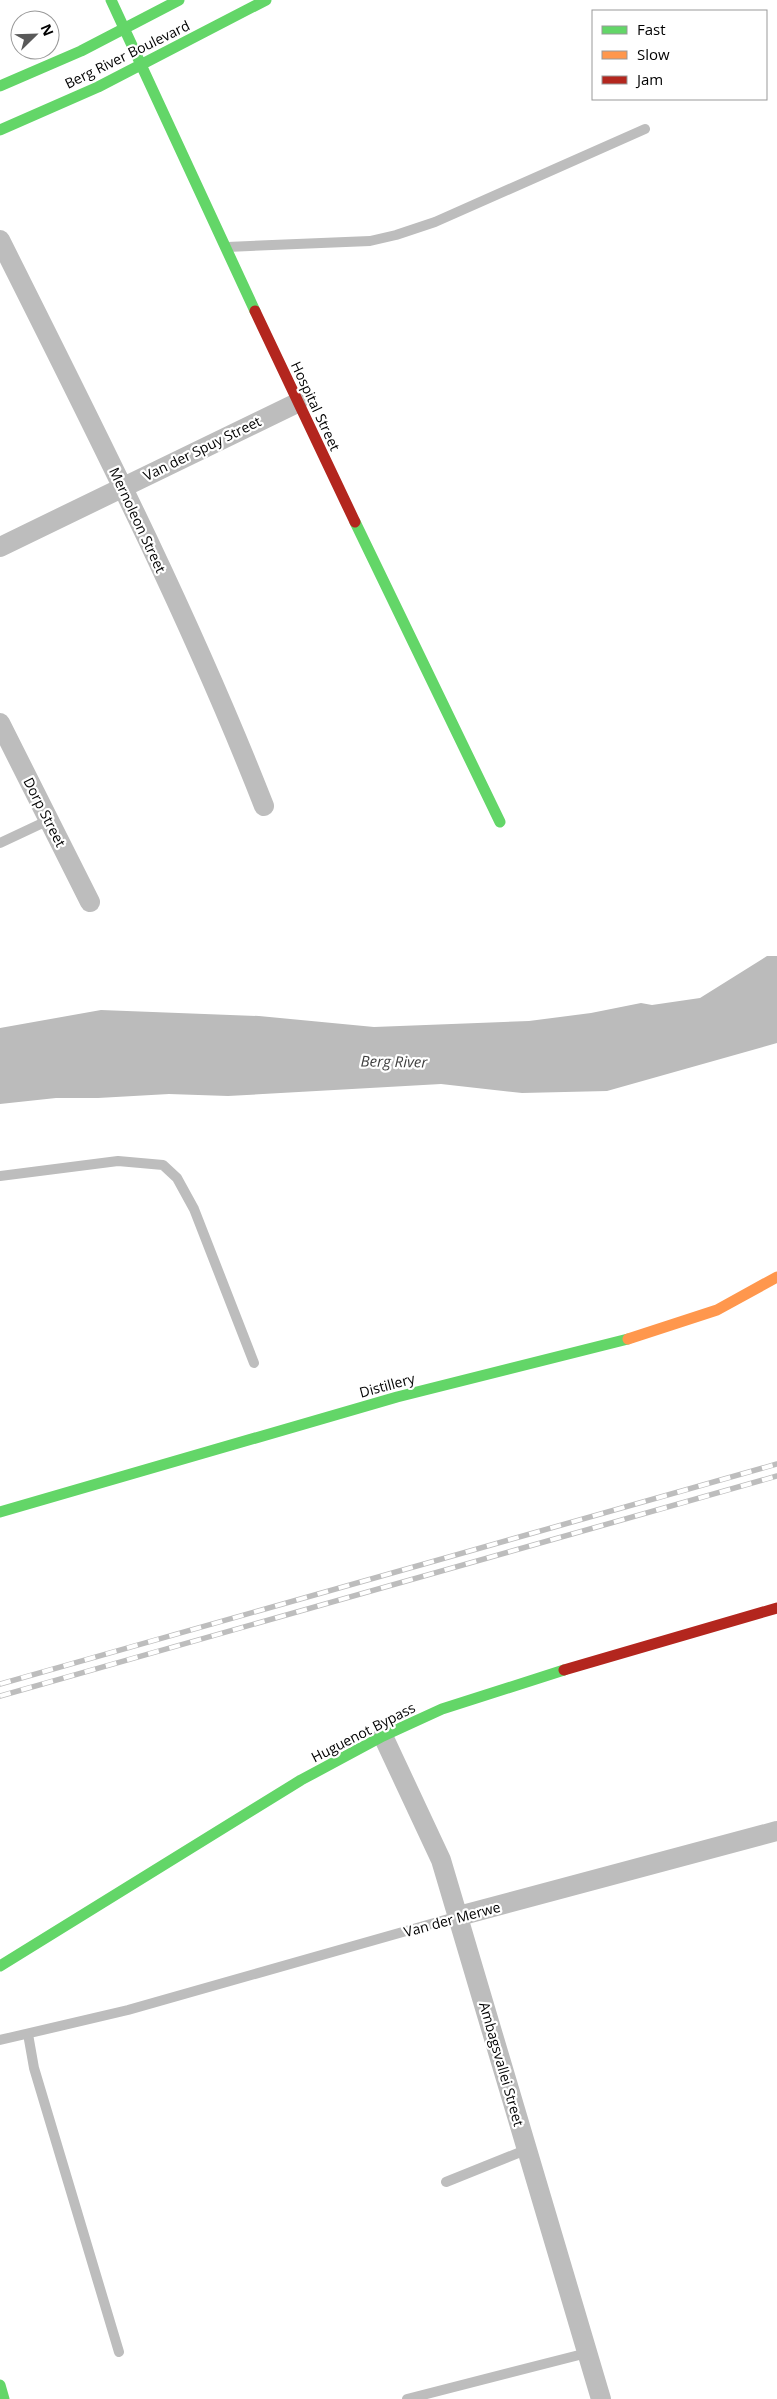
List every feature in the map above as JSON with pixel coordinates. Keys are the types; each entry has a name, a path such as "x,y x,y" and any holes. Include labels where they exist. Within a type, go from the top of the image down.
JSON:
{"street":[{"name":"Hospital Street","path":"110,0 142,65 297,403 500,822"},
{"name":"Berg River Boulevard","path":"0,86 81,51 179,0"},
{"name":"Berg River Boulevard","path":"0,130 98,87 266,0"},
{"name":"Mernoleon Street","path":"0,240 123,487 232,724 264,806"},
{"name":"Van der Spuy Street","path":"0,547 297,403"},
{"name":"Dorp Street","path":"0,723 90,902"},
{"name":"Distillery","path":"0,1512 397,1397 643,1336 717,1310 777,1277"},
{"name":"Huguenot Bypass","path":"0,1966 301,1780 384,1736 442,1709 588,1662 777,1608"},
{"name":"Ambagsvallei Street","path":"384,1736 441,1860 601,2399"},
{"name":"Van der Merwe","path":"459,1916 777,1831"},
{"path":"0,2385 4,2399"}],"lane":[{"path":"226,247 370,241 396,235 435,222 644,129"},
{"path":"0,843 49,820"},
{"path":"0,1176 118,1161 163,1165 177,1178 194,1209 254,1362"},
{"name":"Van der Merwe","path":"0,2040 128,2010 459,1916"},
{"path":"28,2034 34,2068 118,2352"},
{"path":"446,2182 528,2149"},
{"path":"406,2399 587,2353"}],"water":[{"name":"Berg River","path":"767,956 777,956 777,1043 607,1091 522,1093 441,1084 228,1096 169,1094 56,1098 0,1104 0,1028 101,1010 259,1016 374,1027 529,1021 591,1013 641,1003 652,1005 700,998"}],"railway":[{"path":"0,1684 777,1464"},
{"path":"0,1696 777,1476"}],"traffic: fast":[{"path":"111,0 255,311"},
{"path":"0,86 81,51 179,0"},
{"path":"0,130 98,87 266,0"},
{"path":"355,522 500,822"},
{"path":"0,1512 397,1397 628,1339"},
{"path":"0,1966 301,1780 383,1736 442,1709 564,1670"},
{"path":"0,2385 4,2399"}],"traffic: slow":[{"path":"628,1339 717,1310 777,1277"}],"traffic: jam":[{"path":"255,311 355,522"},
{"path":"564,1670 777,1608"}]}
